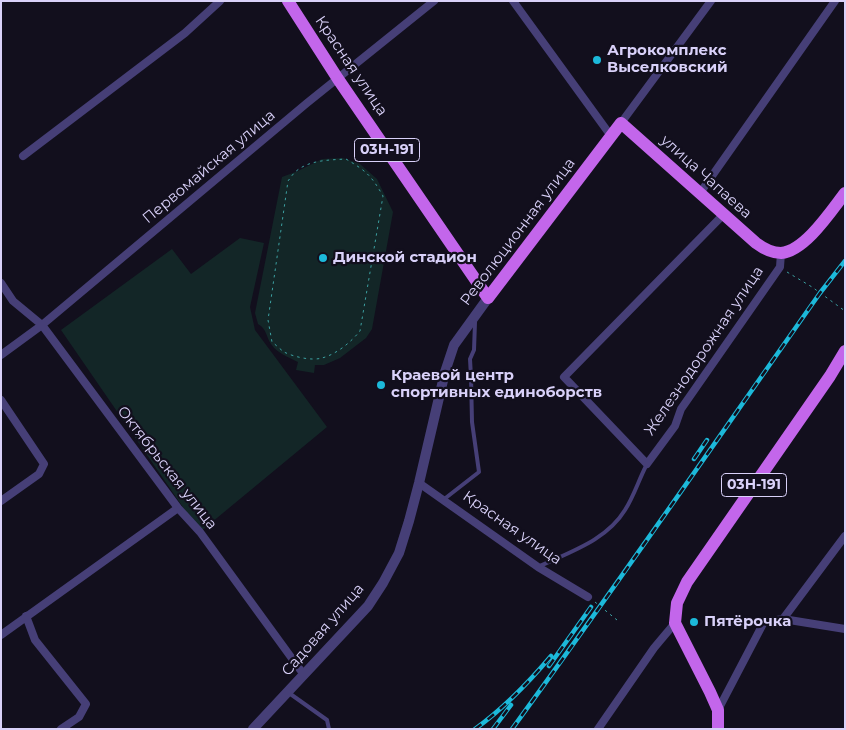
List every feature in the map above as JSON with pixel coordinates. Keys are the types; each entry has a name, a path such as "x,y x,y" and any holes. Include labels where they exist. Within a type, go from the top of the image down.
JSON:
{"main road":[{"name":"Красная улица","path":"288,1 338,79 488,298"},
{"name":"Революционная улица","path":"488,298 621,123"},
{"name":"улица Чапаева","path":"621,123 756,244 764,249 776,252"},
{"path":"776,252 790,251 806,240 845,193"},
{"name":"03Н-191","path":"675,623 677,603 687,582 830,376 845,351"},
{"path":"675,623 718,710 718,729"}],"street":[{"path":"23,156 185,33 220,1"},
{"name":"Первомайская улица","path":"1,355 42,325 307,103 434,1"},
{"path":"513,1 612,136"},
{"name":"Революционная улица","path":"621,123 711,1"},
{"path":"700,192 835,1"},
{"path":"646,464 564,377 724,214"},
{"name":"Железнодорожная улица","path":"646,464 675,426 681,409 780,268 776,252"},
{"name":"Октябрьская улица","path":"1,283 13,300 42,325 178,508 200,532 304,675"},
{"name":"Революционная улица","path":"420,483 445,372 454,345 488,298"},
{"path":"1,400 44,464 38,474 1,501"},
{"name":"Красная улица","path":"420,483 538,567 588,598"},
{"name":"Садовая улица","path":"253,729 368,606 383,583 398,553 420,483"},
{"path":"1,635 178,508"},
{"path":"783,619 845,536"},
{"path":"26,616 35,640 86,704 79,716 61,729"},
{"path":"718,710 764,622 783,619 845,629"},
{"path":"598,729 654,648 675,623"}],"lane":[{"path":"443,500 479,472 472,422 470,360 474,350 475,315"},
{"path":"538,567 594,540 612,528 625,510 646,464"},
{"path":"288,692 327,720 329,729"}],"path":[{"path":"346,159 362,169 374,180 383,196 360,331 347,344 322,358 301,358 284,352 272,342 268,320 288,181 297,170 305,166 326,160 346,159"},
{"path":"780,268 812,287 845,311"},
{"path":"588,598 617,620"}],"green space":[{"path":"343,158 360,164 377,179 393,212 372,329 366,338 340,358 324,365 315,365 314,373 296,370 298,362 273,347 265,331 258,324 255,313 282,177 322,159"},
{"path":"240,238 264,243 250,307 255,330 327,427 200,532 61,330 172,249 191,274"}],"railway":[{"path":"512,729 629,566 820,293 845,261"},
{"path":"694,459 707,440"},
{"path":"549,666 591,607"},
{"path":"475,729 515,695 551,656"},
{"path":"493,729 511,705"}],"place":[{"name":"Агрокомплекс Выселковский","path":"597,60"},
{"name":"Динской стадион","path":"323,258"},
{"name":"Краевой центр спортивных единоборств","path":"381,385"},
{"name":"Пятёрочка","path":"694,622"}]}
